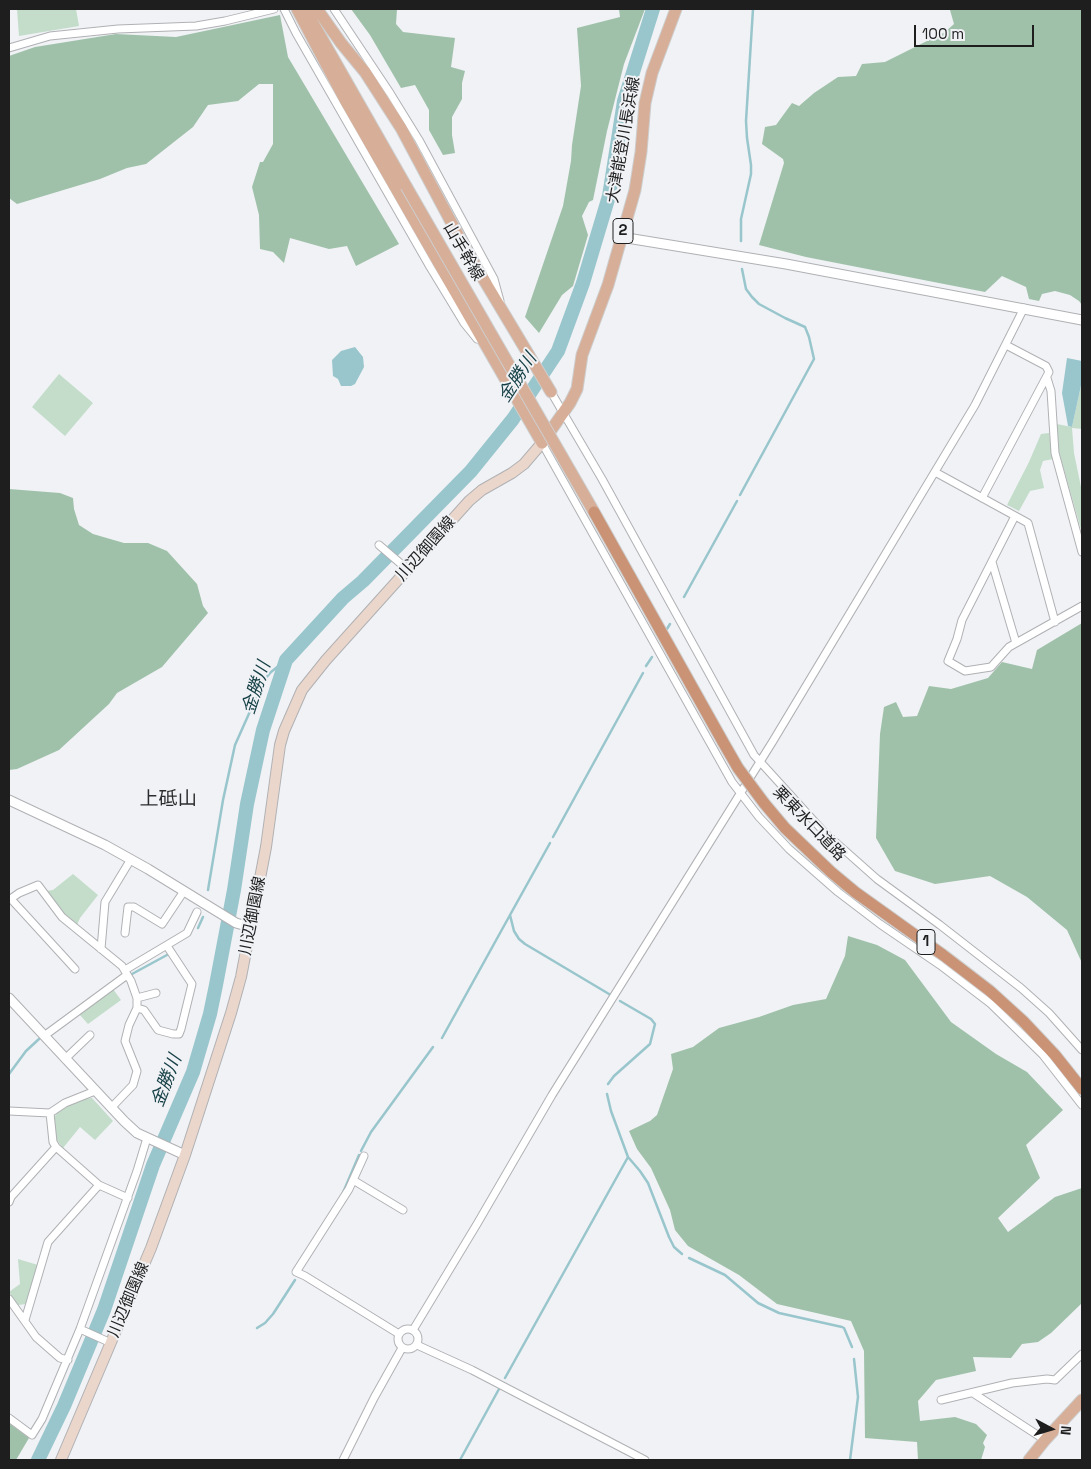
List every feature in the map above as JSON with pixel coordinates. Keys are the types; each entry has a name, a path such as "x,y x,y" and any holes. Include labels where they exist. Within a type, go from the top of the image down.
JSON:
{"highway":[{"name":"栗東水口道路","path":"594,512 738,768 785,828 855,892 990,991 1055,1054 1082,1089"}],"main road":[{"path":"297,9 308,21 345,100 542,443"},
{"name":"山手幹線","path":"305,9 308,21 406,186 594,512"},
{"name":"大津能登川長浜線","path":"542,443 564,412 577,389 582,355 601,308 638,174 645,103 652,73 676,9"},
{"path":"320,13 365,72 391,112 411,145 466,250 551,392"},
{"name":"川辺御園線","path":"61,1460 109,1342 151,1248 185,1156 231,1013 241,977 247,926 266,847 277,765 284,731 302,690 314,673 469,501 482,490 524,464 542,443"},
{"path":"1029,1460 1044,1440 1082,1400"}],"street":[{"path":"9,48 50,36 118,29 196,26 274,9"},
{"path":"284,9 430,267 464,323 493,359"},
{"path":"334,9 390,92 419,140 494,279 504,314"},
{"path":"621,237 786,264 1082,320"},
{"path":"413,1330 552,1095 760,762 935,472 975,405 1024,308"},
{"path":"982,498 1047,378 1048,372 1046,366 1006,345"},
{"path":"1047,378 1051,391 1055,453 1082,551"},
{"path":"551,392 564,412 754,755 824,832 877,879 1021,988 1049,1013 1082,1050"},
{"path":"542,443 732,782 759,817 789,849 838,892 991,1004 1044,1055 1082,1105"},
{"path":"935,472 1028,523 1055,622"},
{"path":"1015,516 962,620 958,639 948,661 965,671 992,667 1009,646 1055,622 1075,608 1082,606"},
{"path":"379,545 407,568"},
{"path":"992,562 1016,643"},
{"path":"9,800 105,845 236,923 247,926"},
{"path":"101,949 106,902 130,859"},
{"path":"75,969 10,900 19,893 38,885 62,917 122,966 126,973 137,998 137,1008 129,1025 125,1041 137,1071 133,1085 111,1108"},
{"path":"125,933 128,907 132,906 162,924 184,891"},
{"path":"44,1036 126,973 186,933 198,912"},
{"path":"137,1008 144,1010 158,1030 179,1034 182,1029 192,984 167,946"},
{"path":"137,998 156,993"},
{"path":"9,998 111,1108 137,1133 185,1156"},
{"path":"65,1059 90,1035"},
{"path":"9,1111 50,1113 65,1103 96,1091"},
{"path":"50,1113 53,1142 56,1147 99,1185 128,1198"},
{"path":"9,1418 32,1435 42,1419 82,1330 148,1139"},
{"path":"9,1202 11,1197 56,1147"},
{"path":"364,1156 349,1189 296,1272 399,1334"},
{"path":"353,1180 402,1210"},
{"path":"25,1320 48,1242 99,1185"},
{"path":"9,1299 36,1337 60,1358 68,1360"},
{"path":"405,1329 413,1330 418,1338 417,1345 411,1350 402,1348 398,1342 399,1334 405,1329"},
{"path":"82,1330 109,1342"},
{"path":"417,1345 472,1370 645,1460"},
{"path":"343,1460 402,1348"},
{"path":"941,1400 1012,1383 1047,1379 1055,1380 1082,1354"},
{"path":"973,1392 1044,1440"}],"green space":[{"path":"17,9 76,9 79,26 19,36"},
{"path":"351,9 397,9 396,24 403,32 455,38 451,67 465,71 462,83 462,99 452,117 455,153 443,155 429,130 429,110 415,85 401,88 370,35"},
{"path":"619,9 645,9 624,64 607,131 593,200 589,202 582,216 588,235 573,286 562,295 539,333 525,317 563,206 581,86 577,28 620,17"},
{"path":"951,9 1082,9 1082,305 1070,295 1055,291 1042,294 1039,301 1029,299 1026,287 1002,276 985,292 806,257 759,245 784,163 783,159 762,144 765,127 776,125 792,103 799,106 838,77 856,76 862,64 885,62 945,32 954,24"},
{"path":"280,15 288,57 399,244 356,266 347,246 329,249 290,238 284,263 273,252 260,249 259,215 252,187 260,162 263,162 273,144 273,84 259,84 238,101 208,105 193,127 146,164 127,168 100,179 17,204 9,198 9,56 35,47 116,34 176,37"},
{"path":"59,374 93,403 65,436 32,407"},
{"path":"1082,381 1082,429 1072,428 1074,453 1082,492 1082,533 1059,452 1057,424 1072,427"},
{"path":"1049,433 1053,459 1043,461 1040,470 1044,488 1030,491 1019,511 1007,505 1041,434"},
{"path":"9,489 60,493 73,498 79,525 93,534 124,543 148,543 167,551 197,584 203,606 208,613 162,667 117,693 109,704 59,750 17,769 9,770"},
{"path":"1082,623 1082,963 1067,930 1027,897 990,876 935,884 895,871 876,838 880,734 884,707 896,702 903,717 917,716 929,686 951,689 988,678 1002,662 1032,669 1037,650"},
{"path":"73,874 98,895 80,918 77,925 59,909 46,891 53,890"},
{"path":"848,936 877,945 905,960 951,1022 996,1054 1027,1072 1063,1110 1026,1145 1040,1178 998,1218 1008,1232 1055,1197 1082,1188 1082,1303 1051,1333 1038,1342 1022,1344 1011,1358 973,1357 976,1371 936,1380 918,1401 920,1421 955,1417 976,1424 987,1435 983,1443 985,1447 981,1460 918,1460 917,1442 865,1438 864,1351 851,1321 777,1304 739,1275 688,1246 675,1230 670,1210 651,1168 637,1149 629,1131 650,1121 657,1115 673,1069 671,1054 693,1047 719,1028 793,1005 826,999 845,956"},
{"path":"113,989 121,1000 88,1024 79,1014"},
{"path":"92,1098 113,1121 95,1140 80,1127 63,1148 56,1139 54,1118 58,1111 83,1099"},
{"path":"18,1259 38,1265 26,1304 18,1305 9,1292 20,1284"},
{"path":"9,1423 29,1438 16,1460 9,1460"}],"water":[{"path":"355,347 363,357 364,367 355,384 341,386 338,379 333,376 332,360 341,351"},
{"path":"1067,358 1082,361 1082,381 1072,427 1068,426 1062,393"}],"waterway":[{"name":"金勝川","path":"38,1460 64,1406 104,1310 153,1165 193,1072 210,1014 216,985 234,890 247,804 263,730 286,660 343,598 363,581 471,471 513,419 558,351 583,283 609,196 624,101 653,9"},
{"path":"741,241 741,219 751,174 746,121 753,9"},
{"path":"740,495 814,359 805,327 759,304 746,289 742,269"},
{"path":"684,597 737,501"},
{"path":"665,632 670,624"},
{"path":"646,666 652,657"},
{"path":"208,890 223,800 235,745 264,680 286,660"},
{"path":"553,837 643,673"},
{"path":"550,843 510,915 514,931 525,944 609,994"},
{"path":"442,1038 510,915"},
{"path":"198,928 203,917"},
{"path":"132,974 167,955"},
{"path":"608,1084 614,1076 650,1044 655,1024 651,1019 620,1001"},
{"path":"9,1074 26,1051 39,1039"},
{"path":"361,1151 371,1132 433,1047"},
{"path":"607,1094 611,1111 628,1157 648,1183 669,1237 674,1247 682,1254"},
{"path":"342,1195 359,1155"},
{"path":"505,1378 628,1157"},
{"path":"689,1258 725,1275 758,1303 779,1313 844,1328 852,1347"},
{"path":"257,1328 265,1323 273,1314 295,1280"},
{"path":"850,1460 858,1397 854,1359"},
{"path":"460,1460 499,1389"}],"district":[{"name":"上砥山","path":"168,800"}]}
